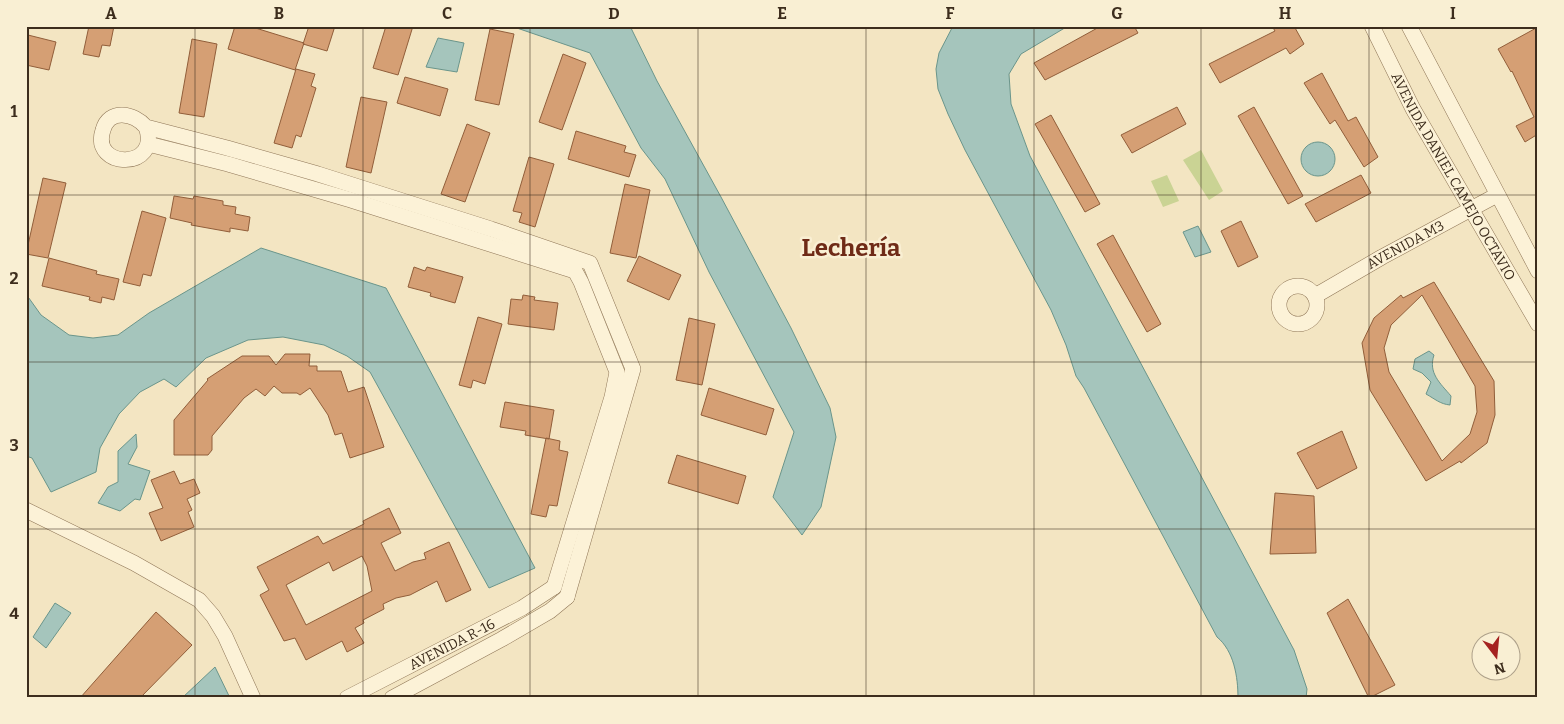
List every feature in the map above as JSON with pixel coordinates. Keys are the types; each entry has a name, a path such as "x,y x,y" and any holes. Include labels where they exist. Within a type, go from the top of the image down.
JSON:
{"street":[{"name":"AVENIDA DANIEL CAMEJO OCTAVIO","path":"1372,26 1412,109 1538,324"},
{"name":"AVENIDA DANIEL CAMEJO OCTAVIO","path":"1409,26 1538,271"},
{"path":"123,114 130,116 141,121 146,127 148,144 142,154 136,158 120,160 105,152 102,130 112,117 123,114"},
{"path":"146,127 247,153 403,209 563,266 575,271 617,372 612,397 554,587 567,597 633,370 590,263 516,237 403,209 148,144"},
{"name":"AVENIDA M3","path":"1316,296 1382,257 1497,195"},
{"path":"26,496 26,505"},
{"path":"26,510 134,563 199,600 213,616 253,698"},
{"name":"AVENIDA R-16","path":"347,698 522,608 554,587"},
{"name":"AVENIDA R-16","path":"392,698 502,639 550,611 567,597"}],"green space":[{"path":"1201,150 1223,191 1209,200 1183,160"},
{"path":"1167,175 1179,201 1163,207 1151,181"}],"water":[{"path":"511,26 630,26 657,81 791,328 830,408 836,437 821,507 802,535 773,497 794,432 709,272 665,179 641,148 590,53"},
{"path":"953,26 1068,26 1021,54 1009,74 1011,104 1030,156 1294,650 1307,689 1306,698 1238,698 1236,673 1231,657 1217,637 1076,376 1066,345 1051,310 965,150 948,114 938,89 936,69 939,53"},
{"path":"438,38 464,43 457,72 426,67"},
{"path":"1318,142 1330,147 1335,159 1330,171 1318,176 1306,171 1301,159 1306,147"},
{"path":"1198,226 1211,252 1195,257 1183,232"},
{"path":"261,248 386,288 535,568 489,588 370,372 347,356 324,345 283,337 248,340 206,358 176,387 164,379 140,392 119,414 100,448 96,472 51,492 32,458 26,456 26,294 41,315 69,335 93,338 118,335 149,313"},
{"path":"1429,351 1434,355 1433,367 1436,377 1451,396 1450,405 1426,394 1431,382 1422,373 1413,369 1415,359"},
{"path":"136,434 137,447 128,464 150,471 140,500 135,499 120,511 98,503 108,487 118,482 118,451"},
{"path":"55,603 71,613 46,648 33,637"},
{"path":"215,667 230,698 182,698"}],"building":[{"path":"89,26 114,26 110,46 102,45 99,57 83,54"},
{"path":"235,26 249,26 304,43 295,70 228,49"},
{"path":"309,26 335,26 327,51 303,44"},
{"path":"386,26 413,26 398,75 373,68"},
{"path":"1101,26 1134,26 1138,33 1045,80 1034,63"},
{"path":"1272,26 1294,26 1304,44 1290,54 1286,48 1220,83 1209,64 1275,31"},
{"path":"1538,27 1538,134 1525,142 1516,126 1534,117 1512,71 1498,49"},
{"path":"490,29 514,34 499,105 475,100"},
{"path":"28,35 56,42 49,70 26,65"},
{"path":"192,39 217,44 204,117 179,113"},
{"path":"563,54 586,63 562,130 539,122"},
{"path":"296,69 315,74 311,86 316,88 301,137 296,135 292,148 274,143"},
{"path":"1322,73 1348,121 1356,117 1378,157 1364,167 1335,120 1330,124 1304,83"},
{"path":"405,77 448,89 440,116 397,103"},
{"path":"361,97 387,102 371,173 346,167"},
{"path":"1177,107 1186,124 1132,153 1121,135"},
{"path":"1254,107 1303,196 1288,204 1238,116"},
{"path":"1051,115 1100,204 1085,212 1035,124"},
{"path":"467,124 490,133 465,202 441,194"},
{"path":"576,131 626,146 624,152 636,155 629,177 568,159"},
{"path":"529,157 554,164 535,227 519,222 522,213 513,211"},
{"path":"1361,175 1371,193 1316,222 1305,204"},
{"path":"43,178 66,183 48,258 26,254"},
{"path":"625,184 650,190 636,258 610,253"},
{"path":"174,196 193,199 194,196 223,201 223,205 236,207 235,214 250,217 248,231 230,228 230,232 191,225 192,223 170,218"},
{"path":"142,211 166,218 151,276 143,274 140,286 123,282"},
{"path":"1241,221 1258,257 1238,267 1221,231"},
{"path":"1113,235 1161,324 1147,332 1097,244"},
{"path":"639,256 681,275 669,300 627,281"},
{"path":"49,258 97,271 96,274 119,279 114,300 102,297 101,303 89,300 90,297 42,286"},
{"path":"414,267 425,271 427,267 463,277 455,303 430,296 431,293 408,287"},
{"path":"1434,282 1494,381 1495,415 1487,443 1461,463 1460,461 1426,481 1370,390 1362,343 1374,318 1401,295 1403,298","holes":["1422,295 1475,386 1477,412 1470,434 1442,461 1389,372 1384,348 1391,325"]},
{"path":"523,295 535,297 534,300 558,303 554,330 508,324 511,299 522,300"},
{"path":"478,317 502,324 485,384 473,380 471,388 459,385"},
{"path":"689,318 715,324 702,385 676,380"},
{"path":"285,354 310,354 309,366 317,366 317,371 341,371 348,392 364,387 384,447 350,458 342,433 335,435 328,415 310,388 300,395 297,393 282,393 274,386 265,396 256,389 244,398 212,436 212,450 208,455 174,455 174,420 207,379 242,356 269,356 276,365"},
{"path":"709,388 774,409 766,435 701,415"},
{"path":"505,402 554,410 549,439 525,435 526,431 500,427"},
{"path":"1342,431 1357,468 1317,489 1297,453"},
{"path":"546,438 560,441 559,450 568,452 557,506 549,505 546,517 531,514"},
{"path":"677,455 746,476 738,504 668,483"},
{"path":"174,471 180,484 194,479 200,493 187,499 192,510 188,512 194,527 161,541 149,513 163,508 151,480"},
{"path":"1275,493 1314,496 1316,553 1270,554"},
{"path":"389,508 401,533 381,543 395,571 413,562 426,559 424,553 449,542 471,590 446,602 437,581 410,595 396,598 383,604 384,609 363,620 364,623 355,628 364,643 347,652 342,641 306,660 295,638 284,641 260,595 269,590 257,567 318,536 323,544 364,524 363,521","holes":["362,556 367,566 372,591 306,625 286,585 329,562 333,571"]},
{"path":"1348,599 1395,685 1369,698 1327,613"},
{"path":"156,612 192,645 140,698 80,698"}],"district":[{"name":"Lechería","path":"851,248"}]}
